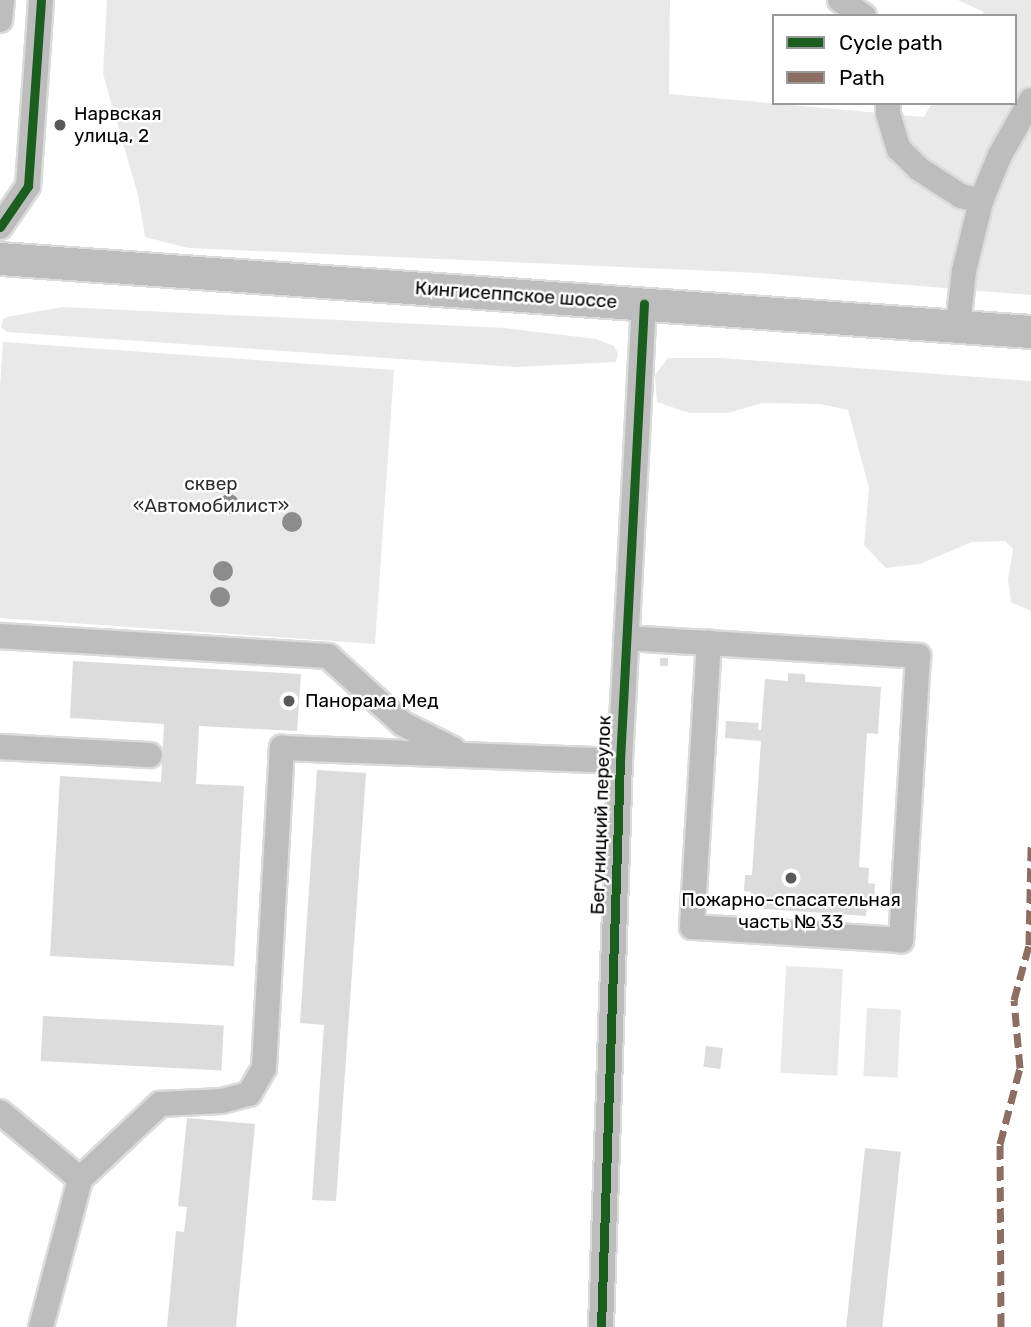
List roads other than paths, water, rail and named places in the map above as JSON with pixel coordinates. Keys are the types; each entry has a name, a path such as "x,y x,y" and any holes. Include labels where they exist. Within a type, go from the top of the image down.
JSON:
{"main road":[{"name":"Кингисеппское шоссе","path":"0,259 1031,332"}],"street":[{"path":"0,20 2,0"},
{"path":"0,227 28,186 41,0"},
{"path":"840,0 861,14"},
{"path":"958,326 964,271 981,201 1000,155 1031,100"},
{"path":"888,105 888,114 900,149 919,169 961,196 981,201"},
{"name":"Бегуницкий переулок","path":"601,1327 620,761 644,304"},
{"path":"0,636 328,656 403,724 437,744 470,755"},
{"path":"626,638 709,643 918,656 901,940 692,927 709,643"},
{"path":"0,747 150,755"},
{"path":"41,1327 80,1179 160,1104 222,1101 249,1094 264,1068 282,748 620,761"},
{"path":"0,1112 80,1179"}],"place":[{"name":"Нарвская улица, 2","path":"60,125"},
{"name":"Панорама Мед","path":"289,701"},
{"name":"Пожарно-спасательная часть № 33","path":"791,878"}],"park label":[{"name":"сквер «Автомобилист»","path":"211,495"}]}
